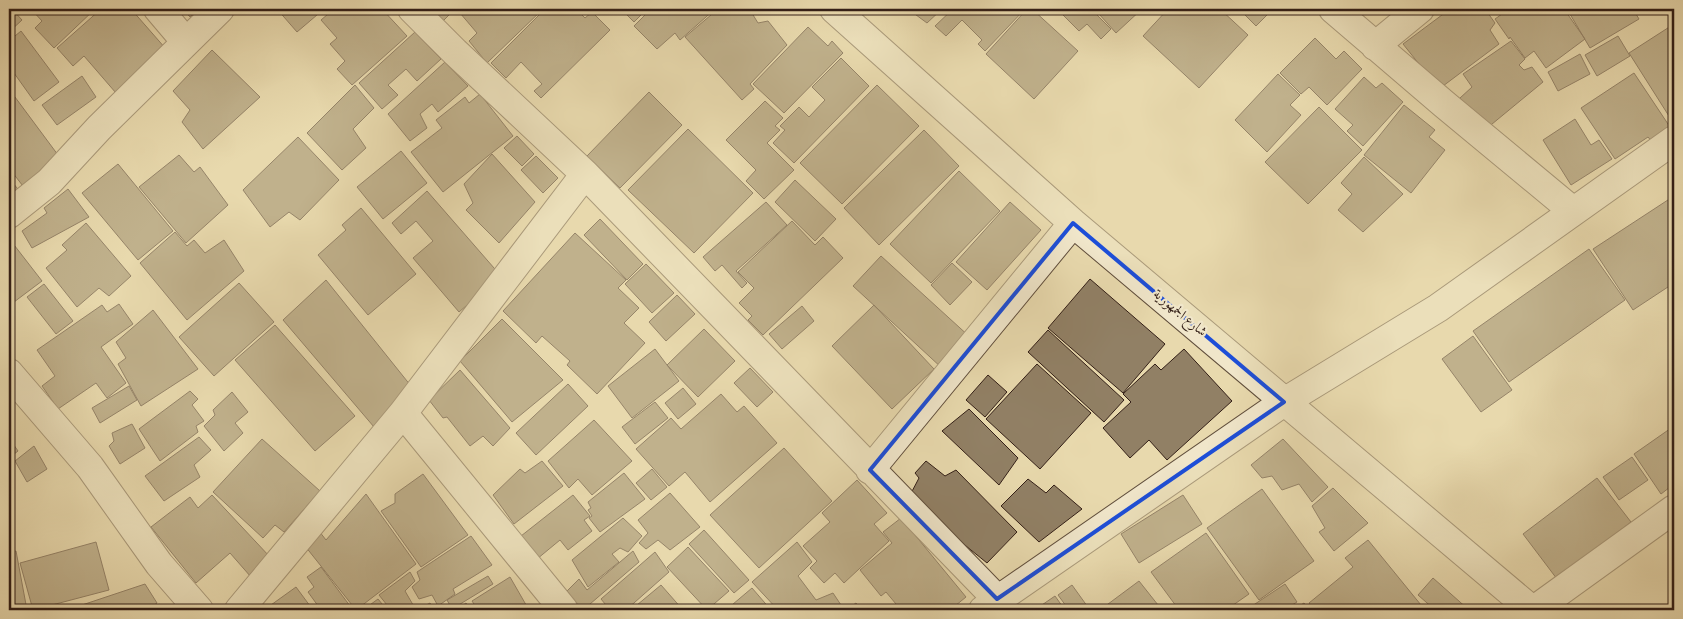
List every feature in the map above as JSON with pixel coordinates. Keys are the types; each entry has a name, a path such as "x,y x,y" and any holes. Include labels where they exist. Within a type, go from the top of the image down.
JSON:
{"street":[{"path":"158,9 186,42"},
{"path":"9,214 49,182 99,128 220,9"},
{"path":"412,9 585,174 870,470 990,605 1284,402 1438,308 1674,140"},
{"name":"شارع الجمهورية","path":"834,9 1072,223 1533,610"},
{"path":"1333,9 1573,211"},
{"path":"1375,46 1420,9"},
{"path":"239,610 403,413 585,174"},
{"path":"870,470 1072,223"},
{"path":"9,373 90,467 159,564 198,610"},
{"path":"403,413 564,610"},
{"path":"1533,610 1674,509"}],"highlighted area":[{"path":"1073,223 1284,402 997,599 870,470"}],"building":[{"path":"9,9 12,9 22,20 9,32"},
{"path":"31,9 95,9 54,48 35,28 42,21"},
{"path":"101,9 131,9 166,49 116,93 84,56 73,66 57,48"},
{"path":"183,9 199,9 190,17"},
{"path":"277,9 324,9 297,32"},
{"path":"334,9 382,9 407,36 352,85 337,69 345,61 330,44 337,38 321,20"},
{"path":"430,9 455,9 442,22"},
{"path":"464,9 543,9 487,63 469,41 477,33 460,13"},
{"path":"545,9 548,9 554,15 560,9 576,9 585,18 592,12 610,30 541,98 534,91 542,84 521,62 506,78 491,63"},
{"path":"621,9 647,9 634,22"},
{"path":"651,9 715,9 680,40 675,33 657,49 634,26"},
{"path":"718,9 735,9 738,14 750,10 758,23 768,21 787,45 750,84 754,89 742,100 685,37"},
{"path":"908,9 942,9 927,23"},
{"path":"953,9 1025,9 985,51 978,44 982,40 962,20 946,36 935,26"},
{"path":"1027,9 1032,9 1078,51 1034,99 986,54"},
{"path":"1057,9 1091,9 1111,29 1101,39 1087,24 1079,31"},
{"path":"1105,9 1142,9 1116,33 1099,14"},
{"path":"1168,9 1220,9 1248,35 1199,88 1143,36"},
{"path":"1239,9 1273,9 1256,26"},
{"path":"1450,9 1485,9 1495,23 1490,30 1499,44 1439,89 1403,44"},
{"path":"1509,9 1564,9 1585,39 1546,68 1534,51 1525,58 1495,19"},
{"path":"1567,9 1633,9 1639,19 1590,48"},
{"path":"1674,24 1674,124 1629,53"},
{"path":"808,27 828,46 832,41 843,53 784,113 753,84"},
{"path":"21,31 59,82 34,101 9,66 9,41"},
{"path":"415,32 441,59 417,81 406,69 388,85 398,95 382,109 359,83"},
{"path":"1618,36 1630,56 1597,76 1585,55"},
{"path":"1315,38 1336,59 1344,51 1362,69 1327,105 1309,87 1301,94 1280,73"},
{"path":"1511,41 1525,59 1519,65 1524,70 1532,67 1543,82 1486,129 1460,98 1472,87 1463,74"},
{"path":"212,50 260,97 203,149 182,122 190,110 173,91"},
{"path":"1580,54 1590,74 1558,91 1548,72"},
{"path":"841,58 869,86 794,163 773,143 785,130 780,126 799,107 809,117 825,100 812,87"},
{"path":"445,62 468,86 438,112 432,104 420,114 427,128 410,141 388,114"},
{"path":"1634,73 1672,130 1653,143 1648,137 1615,159 1581,108"},
{"path":"1278,74 1300,95 1290,105 1301,115 1267,152 1235,120"},
{"path":"82,76 96,97 57,125 42,105"},
{"path":"1364,77 1376,88 1382,83 1403,102 1363,146 1347,131 1353,125 1335,109"},
{"path":"355,85 374,108 353,129 366,148 342,170 307,133"},
{"path":"877,85 919,126 842,204 800,163"},
{"path":"9,89 61,159 26,190 9,168"},
{"path":"649,92 682,125 620,188 587,156"},
{"path":"480,94 513,136 443,192 411,152 442,128 436,120 465,97 469,103"},
{"path":"765,101 783,118 775,126 780,130 767,143 794,170 764,199 746,181 756,170 726,140"},
{"path":"1404,105 1435,130 1429,137 1445,150 1411,193 1364,155"},
{"path":"1319,107 1362,150 1308,204 1265,162"},
{"path":"1575,119 1591,145 1599,140 1612,159 1571,185 1543,140"},
{"path":"688,129 753,193 694,253 628,190"},
{"path":"924,130 959,166 879,245 844,208"},
{"path":"517,136 534,154 522,166 504,148"},
{"path":"298,137 339,180 300,220 289,212 270,227 243,190"},
{"path":"401,151 427,183 383,219 357,187"},
{"path":"492,154 535,202 499,243 466,210 473,203 464,184"},
{"path":"179,155 194,172 200,167 228,205 186,243 139,187"},
{"path":"536,156 558,178 543,193 521,170"},
{"path":"1364,157 1403,194 1363,232 1338,210 1352,194 1341,183"},
{"path":"118,164 173,231 138,260 82,193"},
{"path":"959,171 1000,211 931,283 890,244"},
{"path":"9,178 21,193 9,204"},
{"path":"795,180 836,219 815,241 775,202"},
{"path":"68,189 89,217 32,248 22,231 47,213 44,208"},
{"path":"427,191 501,276 459,312 413,258 433,241 416,221 401,234 392,223"},
{"path":"1674,196 1674,283 1633,310 1593,249"},
{"path":"766,202 787,225 736,271 747,283 742,288 722,265 715,271 703,257"},
{"path":"1010,202 1041,230 987,290 956,262"},
{"path":"361,208 416,274 368,315 318,255 346,230 342,225"},
{"path":"600,219 643,264 627,280 584,235"},
{"path":"792,221 815,245 823,237 843,258 763,335 748,320 752,316 739,303 754,288 738,272"},
{"path":"86,223 131,276 109,296 99,288 77,307 46,268 67,250 62,245"},
{"path":"175,232 187,246 194,240 205,253 224,240 244,271 187,320 140,263"},
{"path":"575,233 626,280 618,288 639,308 624,323 645,343 597,394 567,365 570,361 542,336 536,343 503,311"},
{"path":"11,241 42,281 10,305 9,243"},
{"path":"1589,249 1625,300 1509,382 1473,331"},
{"path":"881,256 971,338 943,369 853,286"},
{"path":"952,263 972,282 950,305 931,285"},
{"path":"646,264 674,293 652,313 625,284"},
{"path":"1090,279 1165,344 1123,393 1048,328"},
{"path":"326,280 411,386 374,427 283,320"},
{"path":"239,283 274,322 214,376 179,337"},
{"path":"44,284 73,321 56,334 27,297"},
{"path":"677,295 695,314 666,341 649,322"},
{"path":"119,304 133,324 101,347 126,383 107,398 96,383 58,409 42,386 55,376 37,350 102,305 107,312"},
{"path":"874,305 934,369 892,409 832,346"},
{"path":"802,306 814,321 782,349 769,334"},
{"path":"153,310 198,369 141,406 118,364 126,358 116,342"},
{"path":"502,319 563,380 512,422 460,361"},
{"path":"275,325 355,416 315,451 235,360"},
{"path":"704,329 735,361 698,397 667,365"},
{"path":"1048,330 1124,400 1104,422 1028,352"},
{"path":"1473,336 1512,390 1481,412 1442,359"},
{"path":"655,349 679,381 632,418 608,386"},
{"path":"1184,349 1232,401 1167,460 1149,440 1130,458 1103,428 1131,402 1123,394 1155,364 1161,370"},
{"path":"1037,364 1091,413 1040,469 986,419"},
{"path":"750,368 773,392 757,407 734,383"},
{"path":"460,370 510,428 493,446 483,436 470,446 447,417 443,418 429,400"},
{"path":"988,375 1007,392 985,417 966,400"},
{"path":"568,384 588,406 536,455 516,433"},
{"path":"129,386 137,400 100,423 92,408"},
{"path":"683,388 696,404 678,419 665,403"},
{"path":"190,391 198,399 192,405 204,421 196,426 198,432 160,461 139,429"},
{"path":"232,392 248,412 235,423 243,433 224,451 204,426 215,415 213,410"},
{"path":"721,394 737,412 744,406 777,443 710,502 685,472 669,486 636,449 671,418 681,429"},
{"path":"655,402 668,418 635,444 622,427"},
{"path":"969,409 1018,458 999,485 942,431"},
{"path":"594,420 632,461 592,495 578,479 569,488 548,461"},
{"path":"132,424 145,448 120,464 109,446 114,441 112,433"},
{"path":"1674,426 1674,484 1661,494 1634,454"},
{"path":"199,437 211,450 194,465 200,477 164,501 145,476"},
{"path":"9,438 18,451 9,458"},
{"path":"262,439 320,491 284,532 275,525 263,538 213,492"},
{"path":"1283,439 1328,487 1312,502 1299,484 1282,490 1272,476 1262,478 1251,465"},
{"path":"34,446 47,469 27,482 15,461"},
{"path":"784,448 832,501 759,568 710,515"},
{"path":"1632,457 1648,480 1619,500 1603,477"},
{"path":"542,461 563,486 514,524 493,495 520,469 525,473"},
{"path":"926,461 945,476 956,470 1017,532 987,563 908,499 919,478 915,473"},
{"path":"652,469 667,487 651,500 636,483"},
{"path":"624,473 645,499 600,532 589,518 592,516 588,510 591,508 588,502"},
{"path":"423,474 468,535 421,567 381,511 395,503 395,494"},
{"path":"1597,478 1631,522 1557,579 1523,534"},
{"path":"1028,479 1046,493 1054,485 1082,509 1039,542 1001,506"},
{"path":"857,480 887,513 874,524 889,541 844,583 835,573 824,583 810,568 817,561 803,546 830,522 822,513"},
{"path":"1333,488 1368,523 1334,551 1319,532 1325,528 1312,506"},
{"path":"1262,489 1314,561 1259,600 1207,528"},
{"path":"670,493 700,527 670,550 658,540 646,549 639,543 648,533 638,520"},
{"path":"366,494 416,564 356,610 305,546 319,531 326,540"},
{"path":"212,495 270,557 251,577 230,553 196,583 151,527 190,497 198,508"},
{"path":"573,495 590,516 584,520 592,531 568,550 560,540 537,559 521,536"},
{"path":"1183,495 1202,524 1139,563 1121,534"},
{"path":"623,518 642,536 628,552 620,548 612,554 619,562 588,587 572,560"},
{"path":"901,518 966,597 950,610 901,610 886,592 881,596 860,570 892,543 883,532"},
{"path":"704,530 749,580 734,593 689,544"},
{"path":"1206,533 1249,594 1226,610 1179,610 1151,572"},
{"path":"471,536 492,565 453,589 455,594 438,606 432,595 419,599 412,587 420,580 417,572"},
{"path":"1368,540 1421,605 1415,610 1315,610 1309,603 1353,567 1345,558"},
{"path":"96,542 109,590 33,610 20,563"},
{"path":"797,542 812,562 798,576 816,600 833,593 841,605 835,610 778,610 752,582"},
{"path":"688,547 729,591 707,610 667,567"},
{"path":"16,551 27,610 9,610 9,552"},
{"path":"633,551 639,562 581,610 567,591 579,579 587,590"},
{"path":"655,552 669,572 626,610 610,610 601,599"},
{"path":"321,567 353,610 321,610 308,592 314,587 307,577"},
{"path":"410,572 415,581 405,591 416,610 391,610 379,595"},
{"path":"488,576 493,584 452,609 447,600"},
{"path":"510,577 529,610 478,610 472,601"},
{"path":"1433,578 1469,610 1435,610 1418,595"},
{"path":"1139,581 1162,610 1100,610"},
{"path":"145,584 157,603 147,610 77,610 76,607"},
{"path":"1285,584 1297,602 1284,610 1246,610"},
{"path":"661,585 683,610 631,610"},
{"path":"1072,585 1090,610 1069,610 1058,595"},
{"path":"296,587 313,610 264,610"},
{"path":"752,588 771,610 726,610"},
{"path":"1055,596 1065,610 1036,609"},
{"path":"378,599 387,610 363,610"},
{"path":"430,603 434,610 417,610"},
{"path":"466,603 471,610 456,610"},
{"path":"856,603 862,610 846,610"},
{"path":"1304,603 1310,610 1293,610"},
{"path":"160,604 165,610 152,610"},
{"path":"445,605 449,610 437,610"}]}
